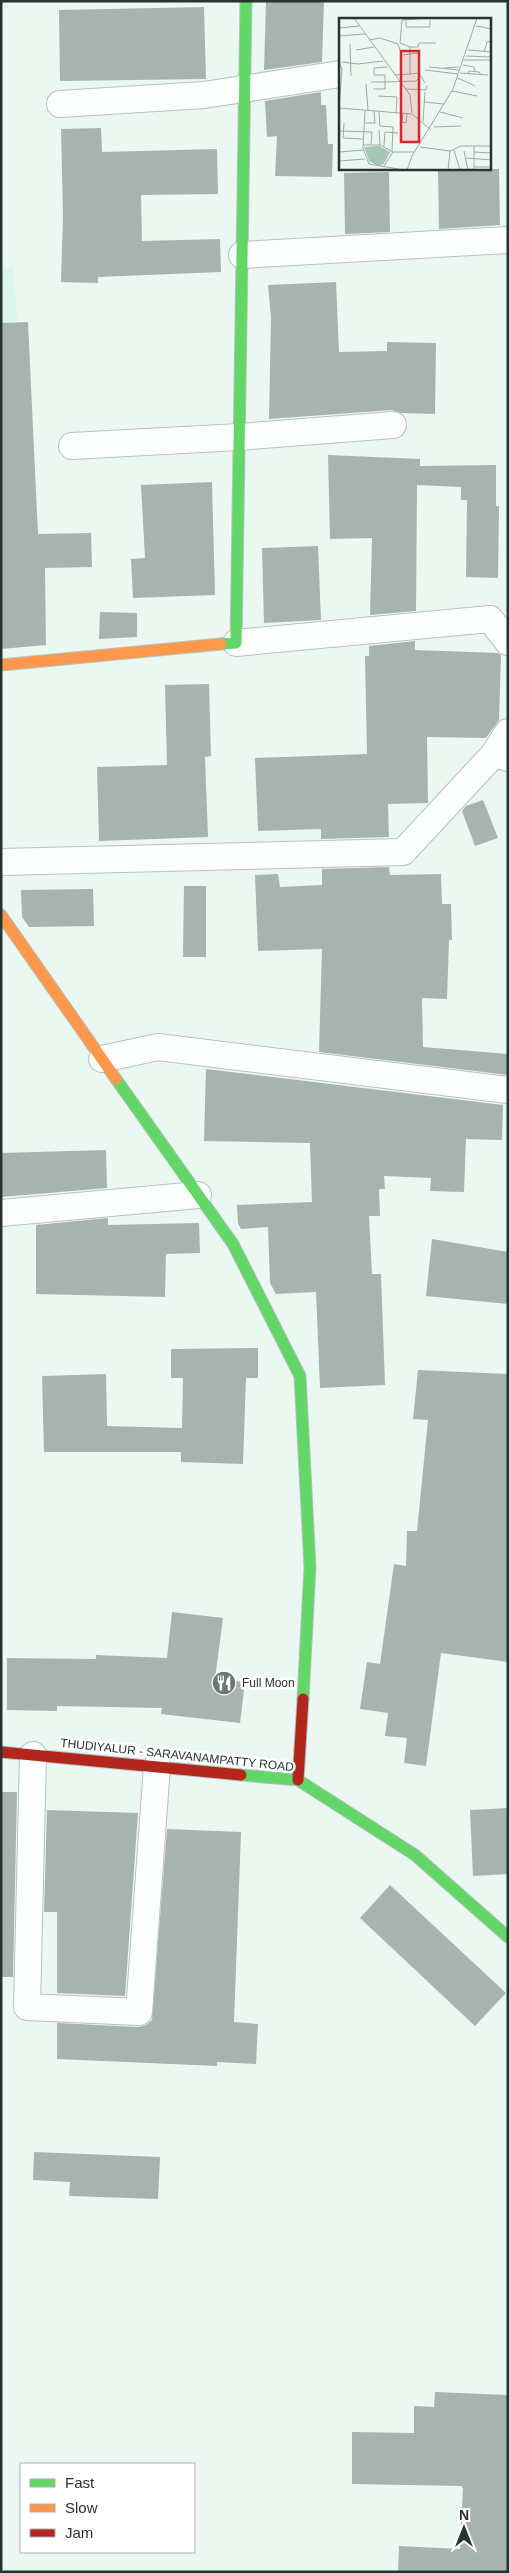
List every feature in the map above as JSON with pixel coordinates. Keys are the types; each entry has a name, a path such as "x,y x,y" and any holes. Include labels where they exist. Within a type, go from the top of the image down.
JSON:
{"street":[{"path":"236,643 246,1"},
{"path":"60,104 204,95 339,74"},
{"path":"242,255 508,240"},
{"path":"72,446 239,437 393,425"},
{"path":"1,665 490,619 508,642"},
{"path":"1,862 403,852 503,748"},
{"path":"1,915 233,1244 300,1376 310,1567 298,1780"},
{"path":"102,1059 158,1047 508,1090"},
{"path":"1,1213 198,1195"},
{"name":"THUDIYALUR - SARAVANAMPATTY ROAD","path":"1,1752 298,1780 415,1855 508,1937"},
{"path":"33,1755 27,2007 139,2012 157,1766"}],"shaded area":[{"path":"1,268 14,268 27,496 1,497"}],"building":[{"path":"266,1 324,1 322,62 264,70"},
{"path":"204,7 206,79 60,81 59,10"},
{"path":"321,92 321,105 326,105 328,144 333,144 332,177 275,176 277,136 267,137 265,101"},
{"path":"101,128 102,152 217,149 218,194 141,195 142,241 220,239 221,272 98,277 98,283 61,282 63,216 61,129"},
{"path":"499,169 500,225 439,229 438,170"},
{"path":"389,172 390,232 345,234 344,173"},
{"path":"336,282 339,352 387,351 387,342 436,343 435,414 401,413 392,410 269,419 271,317 268,285"},
{"path":"28,322 38,534 91,533 92,567 45,568 46,645 1,649 1,323"},
{"path":"328,455 420,459 420,466 496,465 496,506 499,506 498,578 466,577 467,500 461,500 461,487 417,485 416,611 370,615 372,538 330,539"},
{"path":"212,482 215,595 133,598 131,559 145,558 141,485"},
{"path":"318,546 321,620 264,623 262,548"},
{"path":"100,612 137,613 137,637 99,639"},
{"path":"415,641 415,650 498,653 501,655 499,720 486,738 427,737 428,803 388,804 389,837 321,839 321,829 258,831 255,758 367,754 365,656 369,656 369,646"},
{"path":"209,684 211,756 205,757 208,837 99,841 97,767 167,765 165,685"},
{"path":"483,800 498,838 475,846 462,811 466,806"},
{"path":"389,867 390,875 441,874 442,904 451,904 452,940 449,940 447,999 422,998 423,1047 508,1054 508,1075 319,1052 322,949 258,951 255,875 278,874 280,887 322,885 322,869"},
{"path":"184,886 206,886 206,957 183,957"},
{"path":"93,889 94,926 29,927 22,917 21,890"},
{"path":"206,1069 503,1105 502,1140 466,1139 464,1192 430,1191 431,1178 384,1176 385,1189 379,1189 380,1216 369,1216 372,1274 381,1274 385,1385 320,1388 316,1292 276,1294 270,1283 268,1227 241,1229 238,1224 237,1205 312,1202 310,1143 204,1141"},
{"path":"106,1150 107,1188 1,1197 1,1153"},
{"path":"108,1218 108,1225 199,1223 200,1253 166,1254 165,1297 36,1294 36,1225"},
{"path":"432,1239 508,1252 508,1304 426,1296"},
{"path":"258,1348 258,1378 246,1378 243,1464 181,1462 181,1452 44,1452 42,1376 106,1374 107,1426 182,1428 183,1378 171,1378 171,1349"},
{"path":"418,1370 508,1374 508,1662 441,1653 426,1766 404,1763 407,1738 385,1736 388,1713 360,1709 367,1662 380,1664 394,1564 406,1566 407,1531 417,1531 428,1420 413,1419"},
{"path":"172,1612 223,1618 215,1679 245,1682 240,1723 161,1714 162,1708 57,1706 57,1711 7,1710 7,1658 96,1659 96,1655 167,1658"},
{"path":"1,1792 17,1792 13,1977 1,1977"},
{"path":"508,1808 508,1874 473,1876 470,1810"},
{"path":"47,1810 138,1813 125,1996 57,1993 57,1912 44,1912"},
{"path":"167,1829 241,1832 234,2022 258,2024 256,2064 217,2062 217,2066 57,2059 57,2023 138,2027 146,2025 152,2020"},
{"path":"390,1885 506,1993 475,2026 360,1918"},
{"path":"34,2152 160,2157 158,2199 69,2196 70,2182 33,2180"},
{"path":"435,2392 508,2395 508,2572 398,2572 399,2546 460,2549 463,2488 461,2486 352,2484 352,2432 414,2433 414,2406 434,2407"}],"traffic: fast":[{"path":"221,644 236,643 246,1"},
{"path":"116,1079 233,1244 300,1376 310,1567 303,1699"},
{"path":"241,1775 298,1780 415,1855 508,1937"}],"traffic: slow":[{"path":"1,665 221,644"},
{"path":"1,915 116,1079"}],"traffic: jam":[{"path":"298,1780 303,1699"},
{"path":"1,1752 241,1775"}],"place":[{"name":"Full Moon","path":"224,1683"}]}
